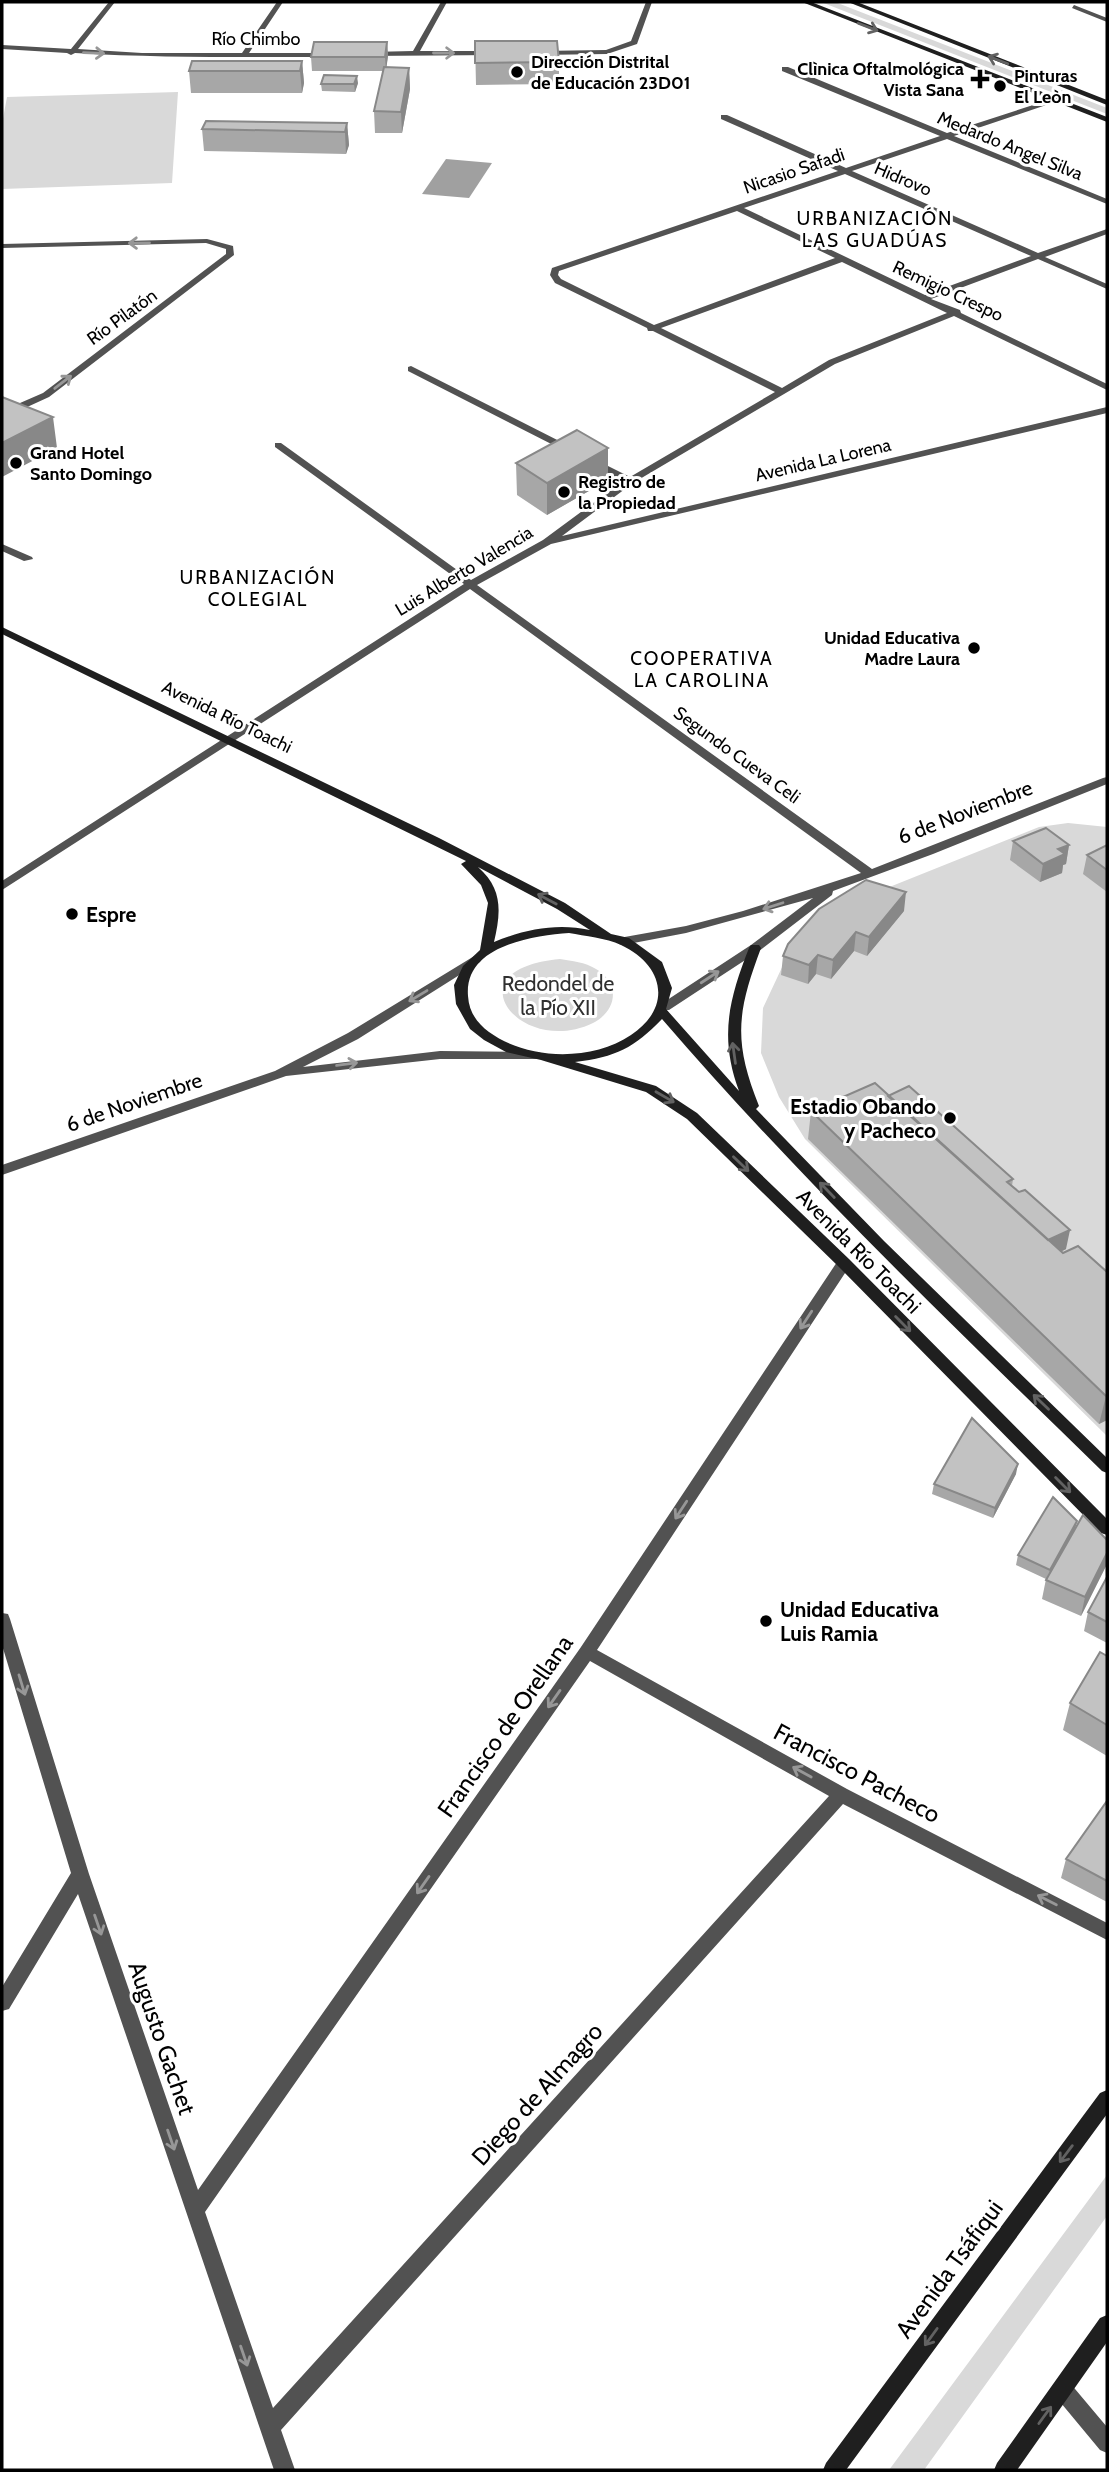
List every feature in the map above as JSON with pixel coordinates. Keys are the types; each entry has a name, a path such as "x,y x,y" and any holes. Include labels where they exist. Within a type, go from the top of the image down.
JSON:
{"main road":[{"path":"805,2 1107,120"},
{"path":"851,2 1107,103"},
{"name":"Avenida Río Toachi","path":"2,630 435,840 561,906 605,934"},
{"name":"Avenida Río Toachi","path":"435,840 488,883 495,898 481,955"},
{"path":"550,929 605,934 623,941 645,953 660,969 666,987 664,1010 641,1036 614,1050 581,1057 541,1056 501,1045 475,1027 467,1016 460,993 462,981 481,955 516,936 550,929"},
{"path":"755,948 738,994 732,1041 735,1063 757,1117"},
{"name":"Avenida Río Toachi","path":"664,1010 757,1117 877,1242 1107,1467"},
{"name":"Avenida Río Toachi","path":"541,1056 634,1083 678,1104 844,1263 1107,1529"},
{"name":"Avenida Tsáfiqui","path":"833,2470 1107,2099"},
{"path":"1004,2470 1107,2325"}],"street":[{"path":"71,53 112,2"},
{"path":"243,56 280,2"},
{"path":"416,53 444,2"},
{"path":"525,53 607,52 635,42 649,2"},
{"path":"1074,7 1107,20"},
{"name":"Río Chimbo","path":"2,47 71,53 243,56 336,54"},
{"path":"362,54 498,53"},
{"name":"Medardo Angel Silva","path":"785,69 1107,202"},
{"name":"Nicasio Safadi","path":"651,329 558,281 554,275 561,266 1055,99"},
{"name":"Hidrovo","path":"724,117 1043,256 1107,287"},
{"name":"Remigio Crespo","path":"736,207 1107,387"},
{"path":"925,298 1107,231"},
{"name":"Río Pilatón","path":"2,246 207,241 229,248 230,255 46,396 22,406 2,408"},
{"path":"651,329 841,259"},
{"name":"Luis Alberto Valencia","path":"2,886 227,738 471,584 547,542 631,481 832,362 957,312"},
{"path":"651,329 781,391"},
{"path":"411,369 631,481"},
{"name":"Avenida La Lorena","path":"547,542 1107,410"},
{"name":"Segundo Cueva Celi","path":"278,445 869,872"},
{"path":"2,547 28,559"},
{"name":"6 de Noviembre","path":"623,941 735,917 838,885 1107,780"},
{"name":"6 de Noviembre","path":"664,1010 755,948 838,885"},
{"name":"6 de Noviembre","path":"2,1170 279,1074 353,1036 481,955"},
{"name":"6 de Noviembre","path":"279,1074 368,1061 440,1055 541,1056"},
{"name":"Francisco de Orellana","path":"195,2210 587,1652 844,1263"},
{"name":"Augusto Gachet","path":"2,1619 80,1874 284,2470"},
{"name":"Francisco Pacheco","path":"587,1652 841,1794 1107,1932"},
{"name":"Diego de Almagro","path":"269,2428 841,1794"},
{"path":"2,2003 80,1874"},
{"path":"1063,2390 1107,2443"}],"green space":[{"path":"821,2 835,2 1107,108 1107,114"},
{"path":"178,92 172,183 2,189 2,124 7,97"},
{"name":"Estadio Obando y Pacheco","path":"1068,823 1107,827 1107,1436 805,1139 779,1097 761,1053 763,1008 784,963 862,898 1039,827"},
{"name":"Redondel de la Pío XII","path":"560,959 587,965 604,975 613,996 607,1011 593,1023 566,1031 542,1029 522,1021 508,1008 503,993 508,978 527,966"},
{"path":"1107,2175 1107,2216 924,2470 889,2470"}],"shaded area":[{"path":"446,159 492,163 469,198 422,194"}],"building":[{"path":"475,41 557,41 559,62 475,63"},
{"path":"314,42 387,42 385,57 311,57"},
{"path":"192,61 302,61 300,71 189,71"},
{"path":"384,67 409,68 401,112 374,111"},
{"path":"324,75 357,76 354,84 321,84"},
{"path":"206,121 347,123 345,132 202,129"},
{"path":"2,397 53,417 2,443"},
{"path":"577,430 608,448 547,483 516,463"},
{"path":"1046,828 1069,845 1058,849 1065,854 1043,864 1013,841"},
{"path":"1107,845 1107,870 1087,855"},
{"path":"866,880 906,892 869,937 856,932 833,960 818,955 809,965 783,956 788,944 819,909"},
{"path":"875,1083 1063,1253 1078,1246 1107,1272 1106,1396 811,1111"},
{"path":"909,1086 1013,1179 1007,1182 1019,1192 1025,1190 1070,1230 1048,1240 888,1096"},
{"path":"972,1418 1018,1464 995,1508 934,1484"},
{"path":"1053,1497 1077,1521 1050,1570 1018,1555"},
{"path":"1083,1515 1107,1540 1107,1553 1085,1597 1046,1580"},
{"path":"1107,1577 1107,1622 1088,1612"},
{"path":"1100,1652 1107,1656 1107,1725 1070,1703"},
{"path":"1107,1801 1107,1881 1066,1859"}],"place":[{"name":"Dirección Distrital de Educación 23D01","path":"517,72"},
{"name":"Clìnica Oftalmológica Vista Sana","path":"980,79"},
{"name":"Pinturas El Leòn","path":"1000,86"},
{"name":"Grand Hotel Santo Domingo","path":"16,463"},
{"name":"Registro de la Propiedad","path":"564,492"},
{"name":"Unidad Educativa Madre Laura","path":"974,648"},
{"name":"Espre","path":"72,914"},
{"name":"Estadio Obando y Pacheco","path":"950,1118"},
{"name":"Unidad Educativa Luis Ramia","path":"766,1621"}],"district":[{"name":"URBANIZACIÓN LAS GUADÚAS","path":"875,229"},
{"name":"URBANIZACIÓN COLEGIAL","path":"258,588"},
{"name":"COOPERATIVA LA CAROLINA","path":"702,669"}]}
